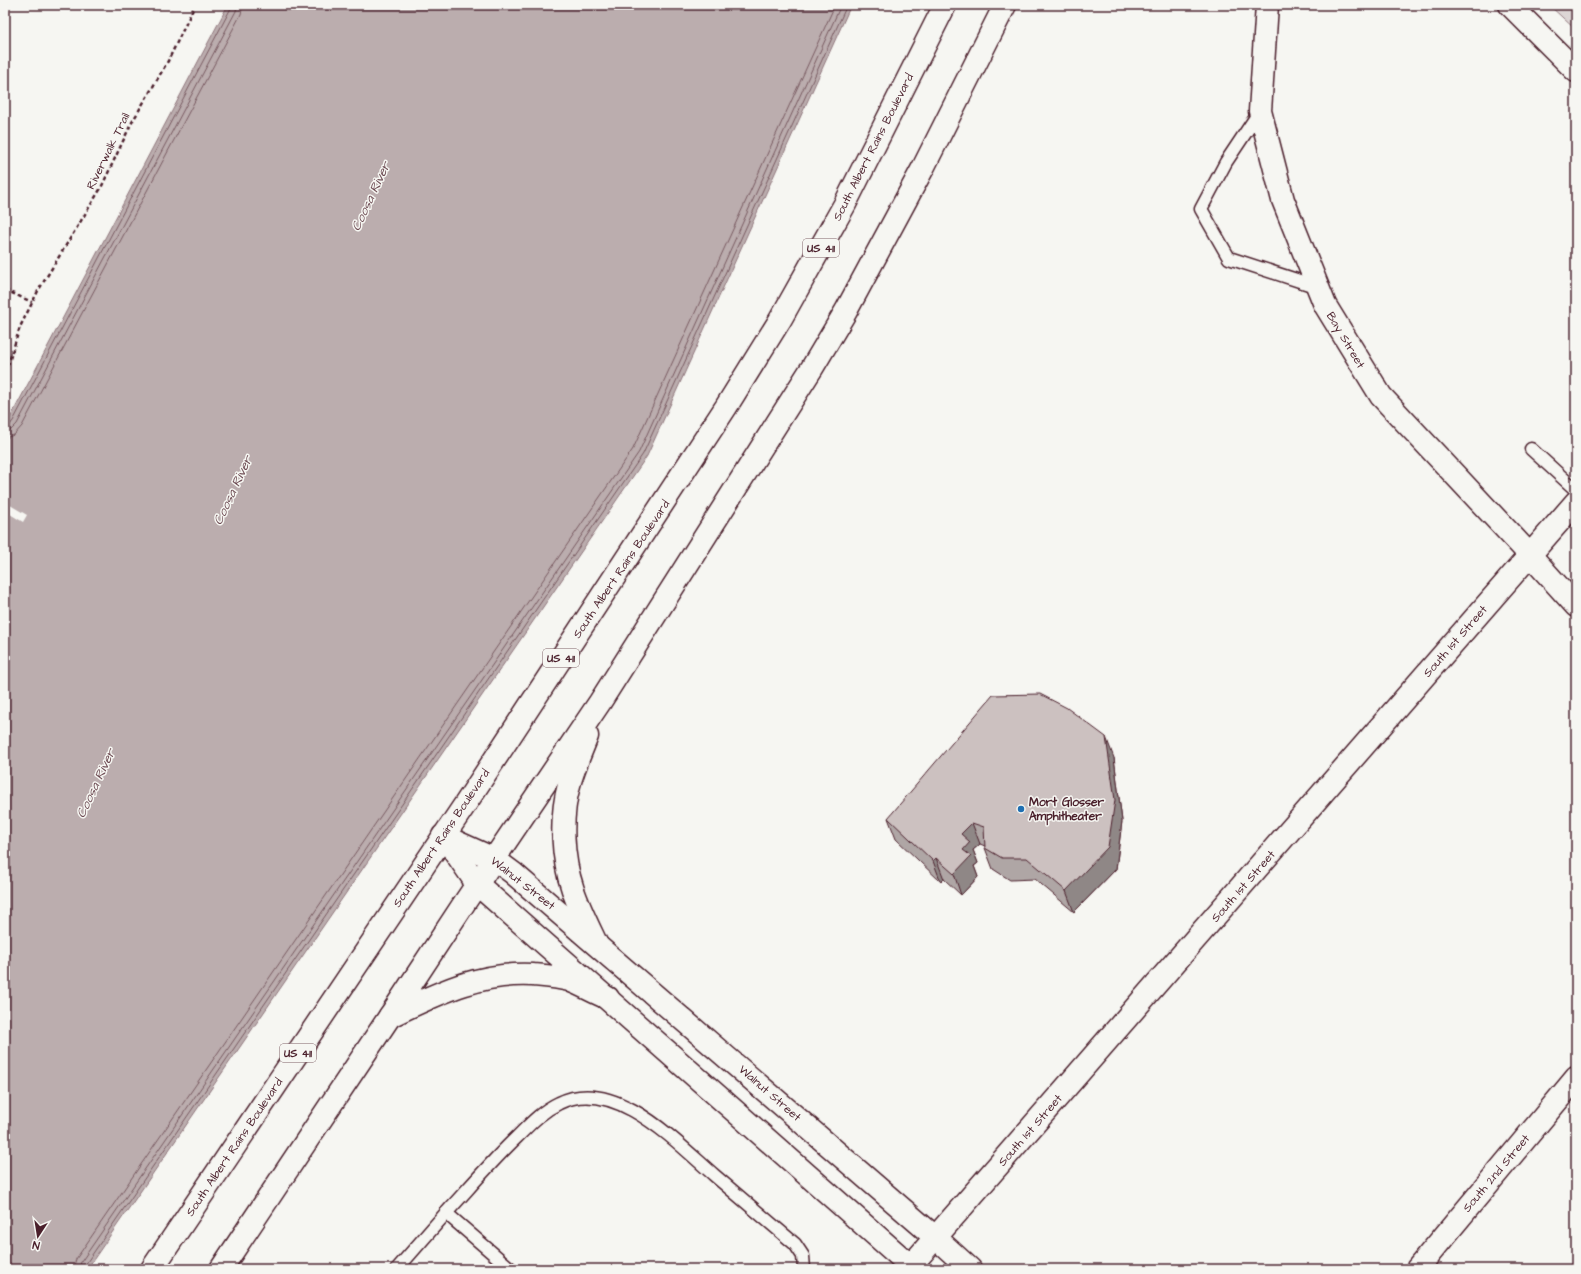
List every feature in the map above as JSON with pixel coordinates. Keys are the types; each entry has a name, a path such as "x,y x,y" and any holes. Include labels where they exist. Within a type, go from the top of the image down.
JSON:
{"main road":[{"name":"South Albert Rains Boulevard","path":"152,1269 443,836 683,474 780,320 846,204 945,5"},
{"path":"221,1269 600,702 812,368 842,317 923,168 1005,5"},
{"name":"Bay Street","path":"1267,5 1260,111 1283,200 1325,305 1380,396 1576,606"},
{"path":"1510,5 1576,71"},
{"name":"South 1st Street","path":"911,1268 1576,502"},
{"path":"596,943 573,890 566,862 564,832 565,809 569,785 600,702"},
{"name":"Walnut Street","path":"443,836 494,859 513,872 970,1269"},
{"path":"443,836 477,884 608,998 911,1268"},
{"path":"390,1016 455,986 497,976 545,976 568,980 608,998"},
{"name":"South 2nd Street","path":"1418,1269 1576,1078"}],"lane":[{"path":"1260,111 1226,162 1201,209 1229,258 1318,286"},
{"path":"1531,449 1576,490"},
{"path":"397,1269 446,1213 536,1118 558,1103 572,1098 587,1096 607,1099 652,1122 795,1244 803,1256 804,1269"},
{"path":"446,1213 511,1269"}],"path":[{"name":"Riverwalk Trail","path":"5,372 10,362 20,327 32,302 101,188 131,124 168,61 195,5"},
{"path":"5,290 32,302"}],"shaded area":[{"path":"1549,5 1576,5 1576,30"}],"water":[{"name":"Coosa River","path":"228,5 851,5 647,456 87,1269 5,1269 5,425"}],"pier":[{"path":"5,502 27,515 23,522 5,511"}],"building":[{"name":"Mort Glosser Amphitheater","path":"1040,694 1067,708 1106,737 1115,800 1108,847 1066,891 1027,858 1002,858 985,848 984,827 972,823 961,834 970,842 963,850 971,856 954,874 936,858 933,861 888,818 993,695"},
{"path":"478,1263 484,1269 473,1269"}],"place":[{"name":"Mort Glosser Amphitheater","path":"1021,809"}]}
